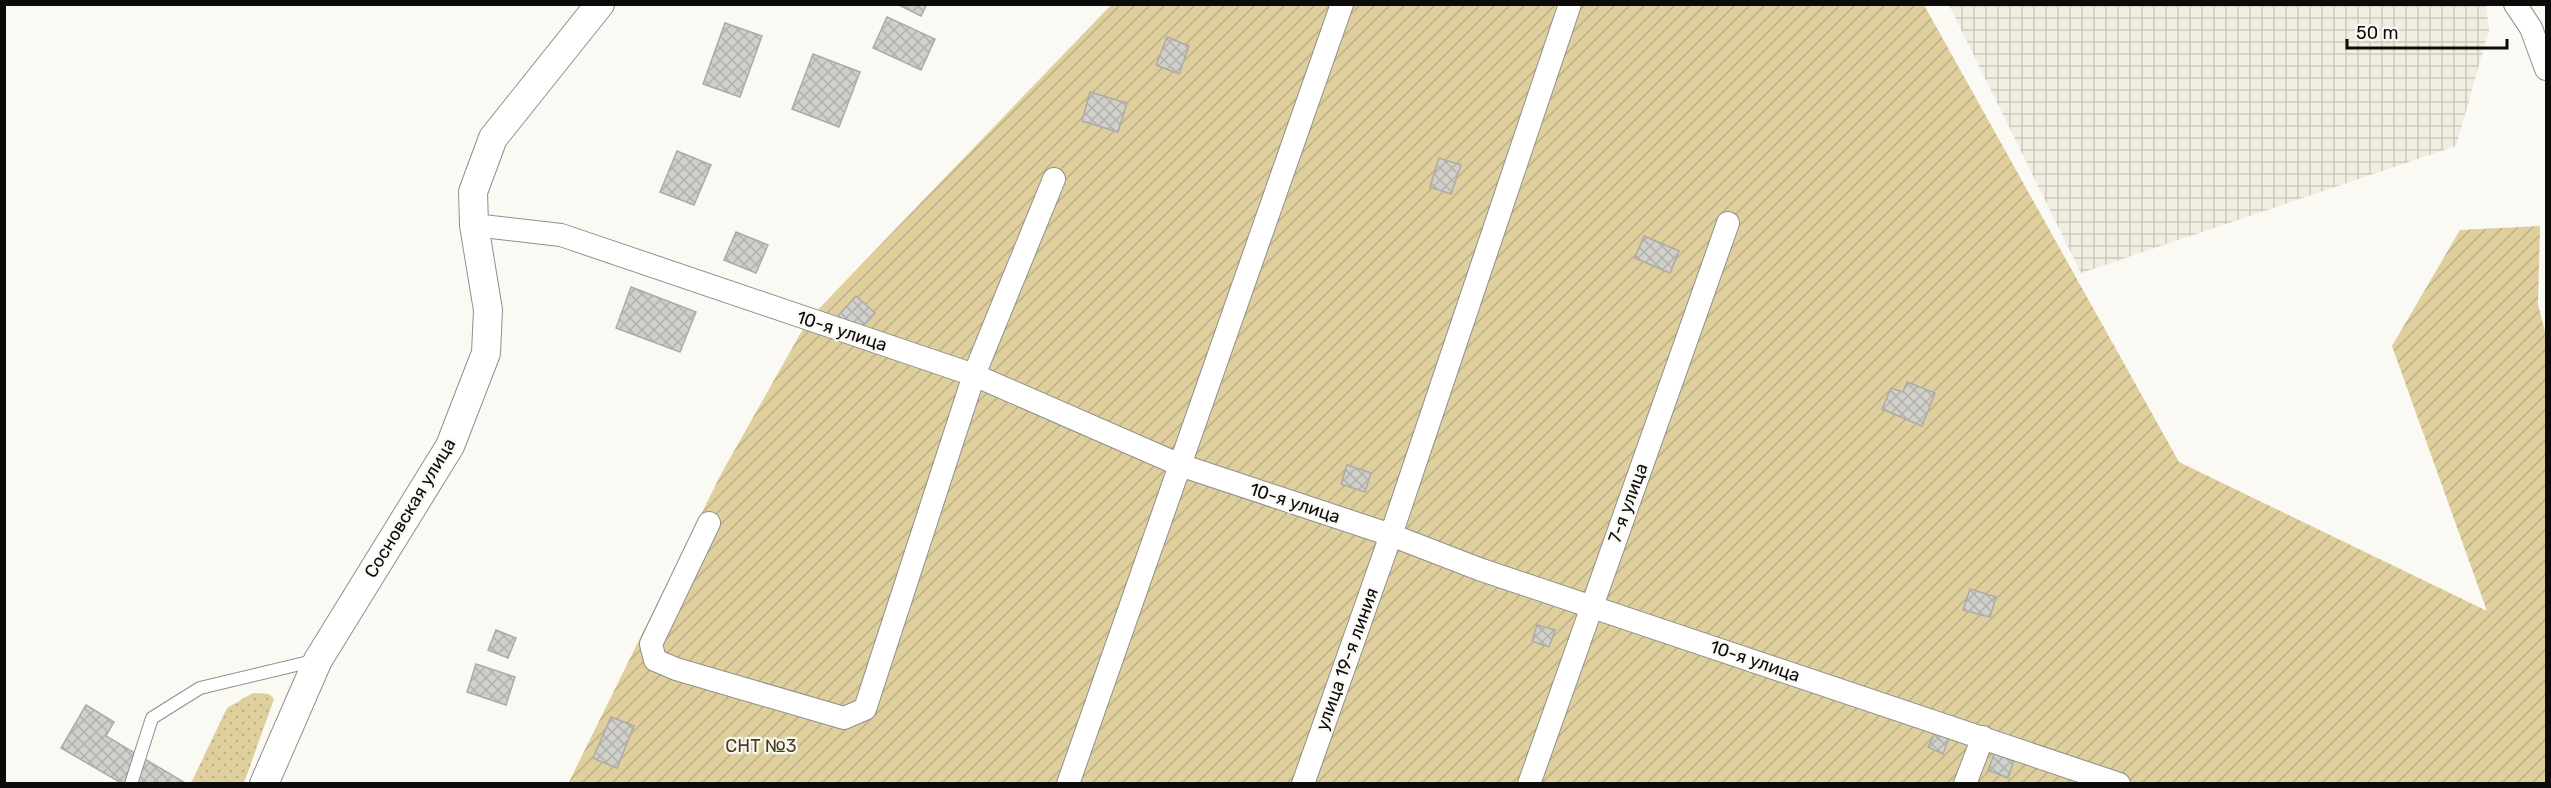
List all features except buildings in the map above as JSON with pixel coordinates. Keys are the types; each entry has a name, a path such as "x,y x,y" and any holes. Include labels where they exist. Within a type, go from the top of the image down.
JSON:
{"street":[{"name":"Сосновская улица","path":"264,783 318,660 450,446 486,353 488,310 474,225 473,192 493,138 600,4"},
{"path":"1068,783 1342,4"},
{"name":"улица 19-я линия","path":"1303,783 1391,535 1570,4"},
{"path":"2515,4 2531,28 2547,69"},
{"path":"710,524 651,644 655,660 676,669 844,718 865,709 974,375 1054,179"},
{"name":"7-я улица","path":"1529,783 1728,223"},
{"name":"10-я улица","path":"474,225 561,235 974,375 1180,465 1391,535 1479,569 2119,783"},
{"path":"1965,783 1983,737"}],"lane":[{"path":"131,783 152,718 200,688 318,660"}],"shaded area":[{"path":"1949,5 2486,5 2489,30 2456,146 2081,273"}],"green space":[{"name":"СНТ №3","path":"1111,5 1924,5 2179,462 2487,611 2392,346 2460,230 2540,226 2538,305 2546,335 2546,783 568,784 720,476 808,320"},
{"path":"253,693 269,694 274,699 244,783 191,783 227,708"}]}
